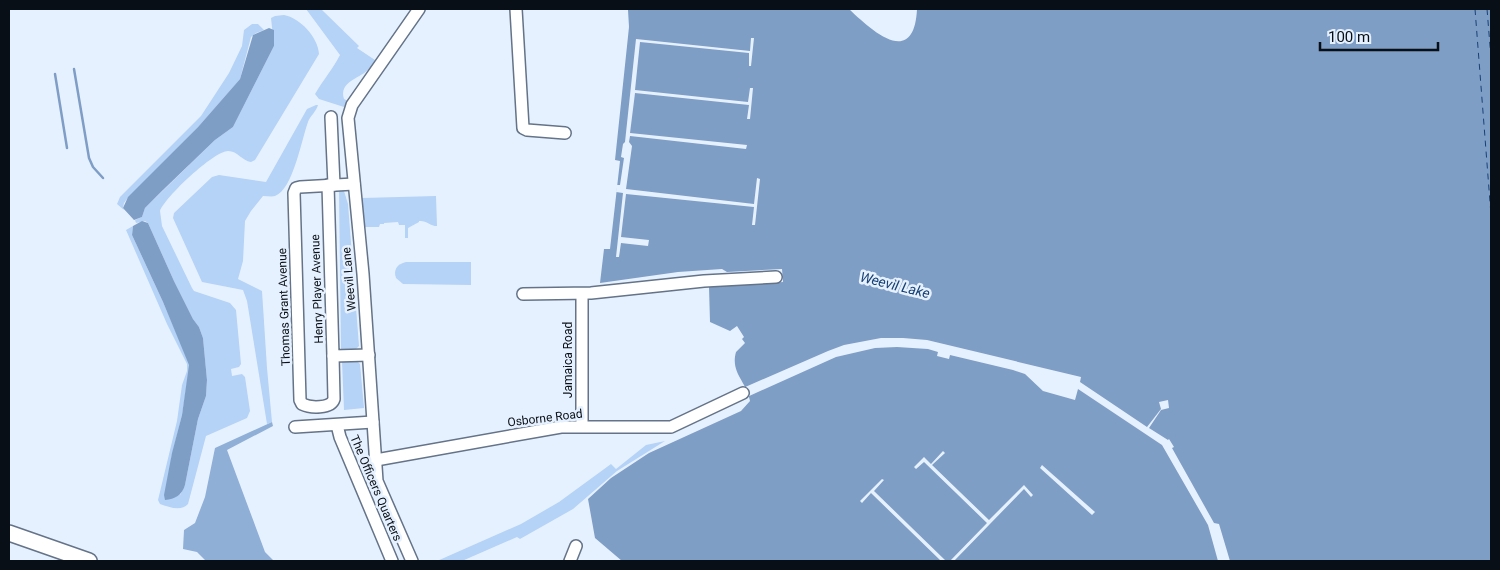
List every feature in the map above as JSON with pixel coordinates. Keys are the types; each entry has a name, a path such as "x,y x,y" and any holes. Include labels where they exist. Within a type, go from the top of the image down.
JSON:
{"main road":[{"path":"9,532 89,561"}],"street":[{"name":"Weevil Lane","path":"412,561 378,488 369,355 348,122 350,110 419,9"},
{"path":"516,9 525,129 565,134"},
{"name":"Henry Player Avenue","path":"331,117 333,356 369,355"},
{"name":"Thomas Grant Avenue","path":"333,356 333,403 330,406 306,407 300,400 294,193 296,188 300,187 354,184"},
{"path":"523,294 582,294 704,281 776,277"},
{"name":"Jamaica Road","path":"582,294 582,426"},
{"name":"Osborne Road","path":"376,460 543,430 582,426 673,426 743,393"},
{"name":"The Officers Quarters","path":"294,427 373,422"},
{"name":"The Officers Quarters","path":"338,424 340,437 392,561"},
{"path":"570,561 576,546"}],"shaded area":[{"path":"306,9 321,9 359,46 357,48 375,60 368,70 350,82 344,89 344,99 348,101 344,107 319,99 315,94 340,55"},
{"path":"284,15 296,20 307,29 315,41 319,54 255,160 251,162 245,160 231,151 221,153 202,166 180,186 160,211 162,226 194,291 230,303 236,310 241,364 239,367 231,369 232,376 242,374 245,377 250,411 247,418 206,436 188,504 182,508 171,507 160,504 158,500 177,421 187,364 167,324 126,230 133,226 132,235 190,365 182,415 171,459 180,495 185,485 198,419 206,396 207,380 203,338 174,281 148,223 145,221 136,223 135,220 142,217 145,208 215,140 233,127 274,46 271,18"},
{"path":"252,24 258,24 264,30 251,37 240,79 198,127 127,199 124,203 124,210 117,204 120,197 201,116 229,73 242,46 244,30"},
{"path":"318,105 308,122 296,163 287,184 275,196 263,196 245,221 243,261 238,279 262,291 272,422 267,424 247,301 243,290 202,282 173,218 174,213 212,177 219,175 266,182 307,109"},
{"path":"339,190 344,191 348,204 359,346 356,349 341,350"},
{"path":"436,196 437,226 419,221 408,228 408,238 405,238 405,225 399,225 398,222 380,224 379,227 364,227 362,198"},
{"path":"406,262 471,262 471,285 403,284 396,278 395,270"},
{"path":"342,361 357,361 360,364 364,408 344,410"},
{"path":"272,422 273,426 227,450 265,552 274,561 206,561 197,552 183,549 184,530 195,523 205,497 215,448"},
{"path":"665,441 617,471 573,509 520,539 517,537 462,561 437,561 521,524 559,502 611,464 616,469 646,445"}],"water":[{"name":"Weevil Lake","path":"849,9 880,34 891,40 900,41 908,37 914,27 917,9 1491,9 1491,561 622,561 595,538 588,499 611,478 649,453 741,411 750,401 735,366 736,352 745,343 742,339 744,337 737,326 730,331 710,322 709,287 783,282 782,269 727,272 722,269 678,272 600,283 604,249 610,249 620,161 615,160 629,27 628,10"},
{"path":"269,28 274,30 274,46 233,127 215,140 163,190 145,208 142,217 134,220 123,208 128,197 198,127 240,79 253,35"},
{"path":"142,221 148,223 174,281 199,327 203,338 207,380 206,396 198,419 185,485 178,496 165,500 164,495 172,453 182,415 189,365 132,235 133,226"}],"pier":[{"path":"751,38 754,38 751,66 749,66 749,53 640,42 635,90 748,102 750,88 753,88 750,119 747,119 749,105 635,93 630,133 747,145 746,149 630,136 629,142 632,146 626,189 754,204 757,178 760,179 755,225 752,225 754,207 626,194 621,237 649,240 648,246 621,243 619,257 616,257 623,193 616,192 617,185 620,185 624,158 621,157 625,142 636,39 750,51"},
{"path":"881,338 927,340 1081,377 1080,382 1147,427 1161,409 1159,402 1168,400 1169,408 1161,410 1149,428 1169,439 1174,447 1172,448 1214,523 1219,524 1230,561 1218,561 1208,525 1162,445 1078,389 1075,400 1043,391 1025,374 1013,370 950,355 949,359 937,356 938,352 928,349 897,347 875,348 836,357 747,397 743,388 844,345"},
{"path":"943,451 945,453 932,465 989,520 1024,485 1033,495 1031,497 1024,489 954,561 950,561 987,523 924,462 916,469 914,467 924,457 931,464"},
{"path":"1042,465 1095,512 1092,515 1040,468"},
{"path":"882,479 884,480 874,491 946,561 941,561 871,493 862,503 860,501"}],"waterway":[{"path":"74,69 89,158 93,167 103,178"},
{"path":"55,74 67,148"}],"ferry route":[{"path":"1475,9 1491,215"},
{"path":"1487,9 1491,58"}]}
